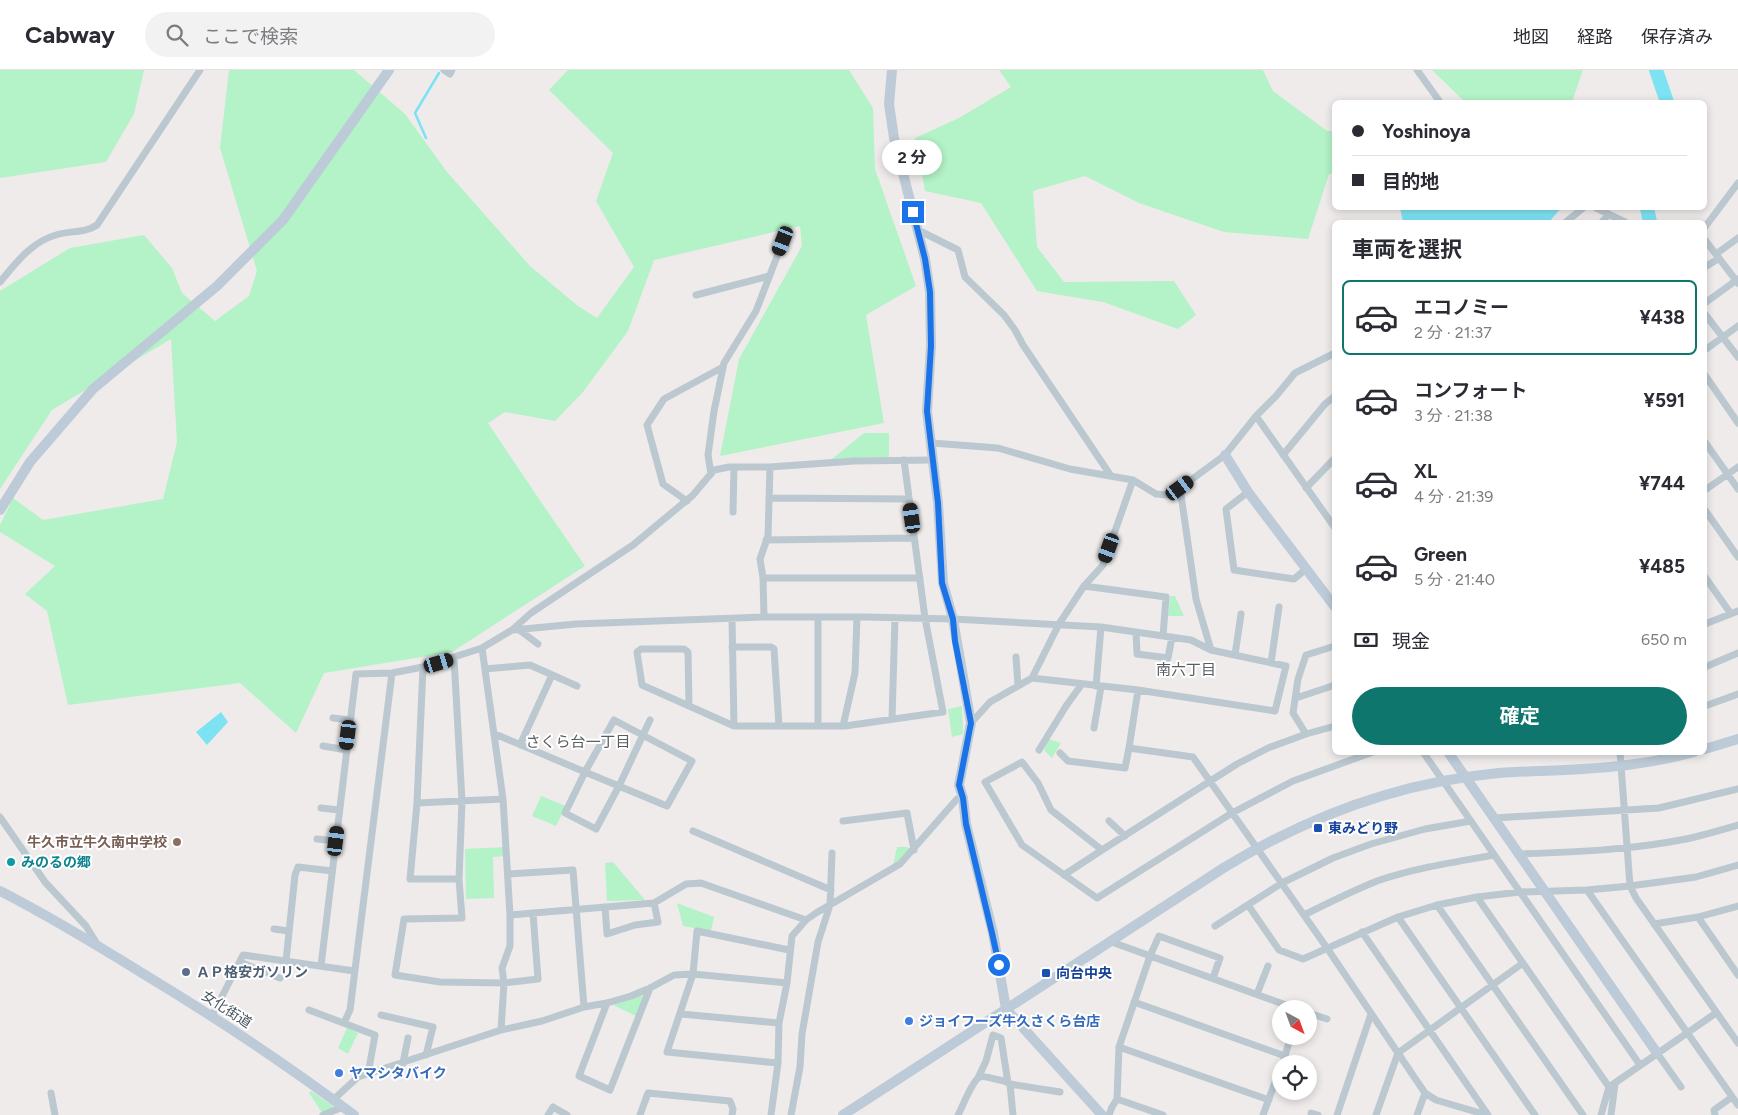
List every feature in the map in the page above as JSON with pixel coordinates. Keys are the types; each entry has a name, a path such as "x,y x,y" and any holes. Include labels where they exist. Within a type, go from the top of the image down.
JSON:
{"street":[{"path":"0,282 32,247 56,235 89,230 97,225 200,70"},
{"path":"0,510 30,462 93,389 217,286 283,220 389,70"},
{"path":"444,70 450,74 452,70"},
{"path":"892,70 889,104 894,138 925,259 930,292 931,346 927,411 934,460 942,583 953,619 955,641 971,723 959,785 963,798 966,824 992,933 1006,1009 1102,1115"},
{"path":"1417,70 1439,100"},
{"path":"1707,224 1738,182"},
{"path":"1568,220 1581,210"},
{"path":"1599,210 1620,220"},
{"path":"1604,220 1608,215"},
{"path":"918,230 958,250 965,277 1004,315 1111,476"},
{"path":"1707,265 1738,238"},
{"path":"711,474 708,454 723,366 756,311 783,241"},
{"path":"1707,243 1737,281 1707,302"},
{"path":"696,295 770,276"},
{"path":"1707,317 1738,357"},
{"path":"1707,349 1738,326"},
{"path":"932,443 998,448 1070,469 1133,480 1156,494 1167,495 1180,488 1225,455 1256,416 1295,373 1332,354"},
{"path":"687,501 663,484 646,425 664,400 723,366"},
{"path":"1707,378 1738,423"},
{"path":"1283,455 1325,404 1332,398"},
{"path":"1256,416 1332,524"},
{"path":"1707,445 1738,490"},
{"path":"1225,455 1248,492 1306,569 1332,599"},
{"path":"689,706 688,652 684,648 641,649 637,652 642,685 689,706 734,726 843,726 943,712 925,618 904,460"},
{"path":"321,966 356,674 392,674 423,667 482,648 515,630 531,612 633,545 687,501 714,470 734,467 770,467 854,461 934,460"},
{"path":"1306,488 1332,461"},
{"path":"733,512 734,467"},
{"path":"764,618 763,578 760,559 766,540 770,467"},
{"path":"1707,489 1738,467"},
{"path":"971,723 990,702 1032,678 1060,624 1084,586 1103,565 1133,480"},
{"path":"1180,488 1196,599 1211,650"},
{"path":"1248,492 1226,509 1234,570 1294,579 1306,569"},
{"path":"769,498 909,499"},
{"path":"1707,513 1738,557"},
{"path":"766,540 914,538"},
{"path":"763,578 920,578"},
{"path":"1707,579 1734,613 1707,623"},
{"path":"1084,586 1166,597 1163,636"},
{"path":"1271,662 1280,607"},
{"path":"1235,655 1241,614"},
{"path":"818,617 818,726"},
{"path":"515,630 576,624 732,618 857,617 953,619 1101,626 1191,640 1211,650 1286,666 1275,711 1138,690 1032,678"},
{"path":"843,726 855,673 857,617"},
{"path":"732,618 734,726"},
{"path":"892,719 895,618"},
{"path":"1094,728 1099,687 1101,626"},
{"path":"515,630 538,644"},
{"path":"1136,632 1137,654 1168,658 1172,637"},
{"path":"732,647 771,646 774,649 778,726"},
{"path":"1306,734 1293,713 1298,679 1306,655 1332,647"},
{"path":"482,648 503,799 508,874 510,946 502,968 504,983 502,1030"},
{"path":"1707,666 1738,653"},
{"path":"1016,657 1018,686"},
{"path":"454,658 462,801 459,879 462,918 404,919 395,975 440,982 504,983 538,979 533,913"},
{"path":"486,669 530,665 576,686"},
{"path":"423,667 418,803 410,879 459,879"},
{"path":"344,1023 350,1010 392,674"},
{"path":"520,745 552,675"},
{"path":"1039,750 1082,684"},
{"path":"1296,698 1332,686"},
{"path":"1060,753 1068,761 1125,768 1138,690"},
{"path":"1707,705 1738,694"},
{"path":"333,718 350,720"},
{"path":"495,734 520,745 585,772 619,786 667,806 692,761 644,736 614,720 585,772 565,814 596,829 619,786 644,736 650,720"},
{"path":"1064,875 1210,780 1268,748 1332,727"},
{"path":"1707,748 1738,739"},
{"path":"323,746 347,750"},
{"path":"1129,748 1193,758 1282,883 1425,1093 1436,1100 1471,1113 1487,1115"},
{"path":"1102,850 1051,810 1038,783 1022,762 985,782 1022,845 1097,898 1232,813 1292,781 1365,755"},
{"path":"1425,755 1640,1065"},
{"path":"1450,755 1681,1087"},
{"path":"1620,755 1630,886 1654,924 1738,1043"},
{"path":"843,1115 1109,941 1257,848 1311,821 1343,808 1405,789 1443,781 1498,773 1583,769 1621,765 1680,755"},
{"path":"1494,818 1659,808 1738,789"},
{"path":"771,1115 778,1063 779,1023 787,983 789,950 792,936 806,920 900,864 957,799 963,798"},
{"path":"418,803 503,799"},
{"path":"321,808 339,810"},
{"path":"843,821 907,813 914,850"},
{"path":"0,817 45,882 86,926 97,945"},
{"path":"1109,821 1125,836"},
{"path":"1215,926 1282,883 1333,858 1371,844 1425,829 1471,821"},
{"path":"1519,854 1584,852 1627,848 1687,838 1738,825"},
{"path":"693,831 831,890"},
{"path":"317,839 336,841"},
{"path":"791,1115 800,1067 802,1034 818,942 830,905 832,853"},
{"path":"1304,915 1378,881 1444,863 1494,854"},
{"path":"1248,905 1279,950 1303,959 1398,917 1437,905 1477,897 1520,892 1587,890 1630,886 1696,877 1738,865"},
{"path":"286,961 295,875 298,867 332,871"},
{"path":"508,874 573,870 584,1007"},
{"path":"510,914 654,902 686,884 701,883 806,920"},
{"path":"1587,890 1738,1105"},
{"name":"女化街道","path":"0,891 38,910 212,1016 280,1061 354,1115"},
{"path":"1477,897 1612,1085 1611,1115"},
{"path":"605,907 607,934 635,925 658,922 654,902"},
{"path":"1437,905 1583,1115"},
{"path":"1654,924 1698,917 1738,906"},
{"path":"1398,917 1535,1115"},
{"path":"1698,917 1738,975"},
{"path":"274,929 289,931"},
{"path":"778,1063 668,1052 693,974 697,931 789,950"},
{"path":"1362,932 1487,1115"},
{"path":"1109,1115 1117,1099 1119,1047 1150,956 1159,936 1220,958 1213,978"},
{"path":"1109,941 1273,1000"},
{"path":"212,1016 243,955 354,971"},
{"path":"240,962 280,978"},
{"path":"1376,1115 1398,1053 1523,963"},
{"path":"1257,994 1268,966"},
{"path":"334,1099 358,1077 502,1030 542,1021 584,1007 607,1003 650,988 674,975 693,974 787,983"},
{"path":"607,1003 579,1076 610,1090 650,988"},
{"path":"1134,1002 1272,1058"},
{"path":"309,1010 375,1035 368,1074"},
{"path":"681,1014 779,1023"},
{"path":"1337,1115 1371,1014"},
{"path":"1601,1115 1612,1085 1716,1014"},
{"path":"381,1015 433,1027 426,1055"},
{"path":"1318,1016 1327,1019"},
{"path":"958,1115 986,1061 993,1035 1002,1038 1013,1115"},
{"path":"403,1063 408,1038"},
{"path":"1119,1047 1269,1100"},
{"path":"978,1078 982,1076 1009,1084 1060,1092"},
{"path":"1263,1115 1272,1092"},
{"path":"51,1093 55,1115"},
{"path":"640,1115 648,1093 730,1101 733,1109 732,1115"},
{"path":"1417,1115 1425,1093"},
{"path":"1716,1115 1714,1110 1732,1097"},
{"path":"1117,1099 1163,1115"},
{"path":"323,1115 343,1107"},
{"path":"548,1115 553,1107 567,1115"}],"green space":[{"path":"0,70 144,70 134,114 106,162 0,178"},
{"path":"229,70 354,70 405,114 447,172 530,266 578,306 597,318 634,267 596,201 613,153 549,90 568,70 849,70 873,108 875,169 916,286 866,315 884,423 720,456 739,359 802,246 800,226 654,260 628,331 583,392 555,421 505,412 488,423 585,566 452,652 324,673 296,733 240,683 68,705 47,611 25,594 55,566 0,532 0,525 13,498 43,520 163,499 177,442 171,339 52,410 0,489 0,291 70,248 144,235 172,268 182,293 215,321 249,296 257,271 220,148"},
{"path":"999,70 1263,70 1273,91 1327,131 1332,131 1332,174 1329,174 1308,239 1224,232 1139,203 1085,176 1033,191 1037,247 1064,282 1174,281 1196,315 1178,329 1103,302 1037,291 981,203 925,191 915,138 959,118 1011,87"},
{"path":"1432,70 1583,70 1573,100 1463,100"},
{"path":"864,433 889,433 889,457 832,459"},
{"path":"1170,596 1175,596 1184,616 1168,616"},
{"path":"962,706 963,734 952,737 948,709"},
{"path":"1049,739 1061,743 1052,758 1044,750"},
{"path":"541,796 566,806 556,826 532,816"},
{"path":"505,847 506,856 493,857 494,898 466,899 465,849"},
{"path":"897,847 908,847 910,850 893,866"},
{"path":"613,862 645,900 607,901 605,863"},
{"path":"677,903 714,917 711,931 683,926"},
{"path":"641,995 644,997 636,1016 613,1005"},
{"path":"347,1028 358,1033 348,1054 338,1048"},
{"path":"311,1091 333,1106 332,1110 323,1114 309,1093"}],"water":[{"path":"1400,210 1559,210 1551,220 1403,220"},
{"path":"221,712 228,722 207,745 196,732"}],"waterway":[{"path":"1656,70 1666,100"},
{"path":"426,138 415,113 439,73"},
{"path":"1647,210 1650,220"}],"place":[{"name":"東みどり野","path":"1318,828"},
{"name":"牛久市立牛久南中学校","path":"177,842"},
{"name":"みのるの郷","path":"11,862"},
{"name":"ＡＰ格安ガソリン","path":"186,972"},
{"name":"向台中央","path":"1046,973"},
{"name":"ジョイフーズ牛久さくら台店","path":"909,1021"},
{"name":"ヤマシタバイク","path":"339,1073"}],"district":[{"name":"南六丁目","path":"1186,670"},
{"name":"さくら台一丁目","path":"578,742"}],"route":[{"path":"913,212 925,259 930,292 931,346 927,411 938,503 942,583 953,619 955,641 971,723 959,785 963,798 966,824 999,965"}]}
